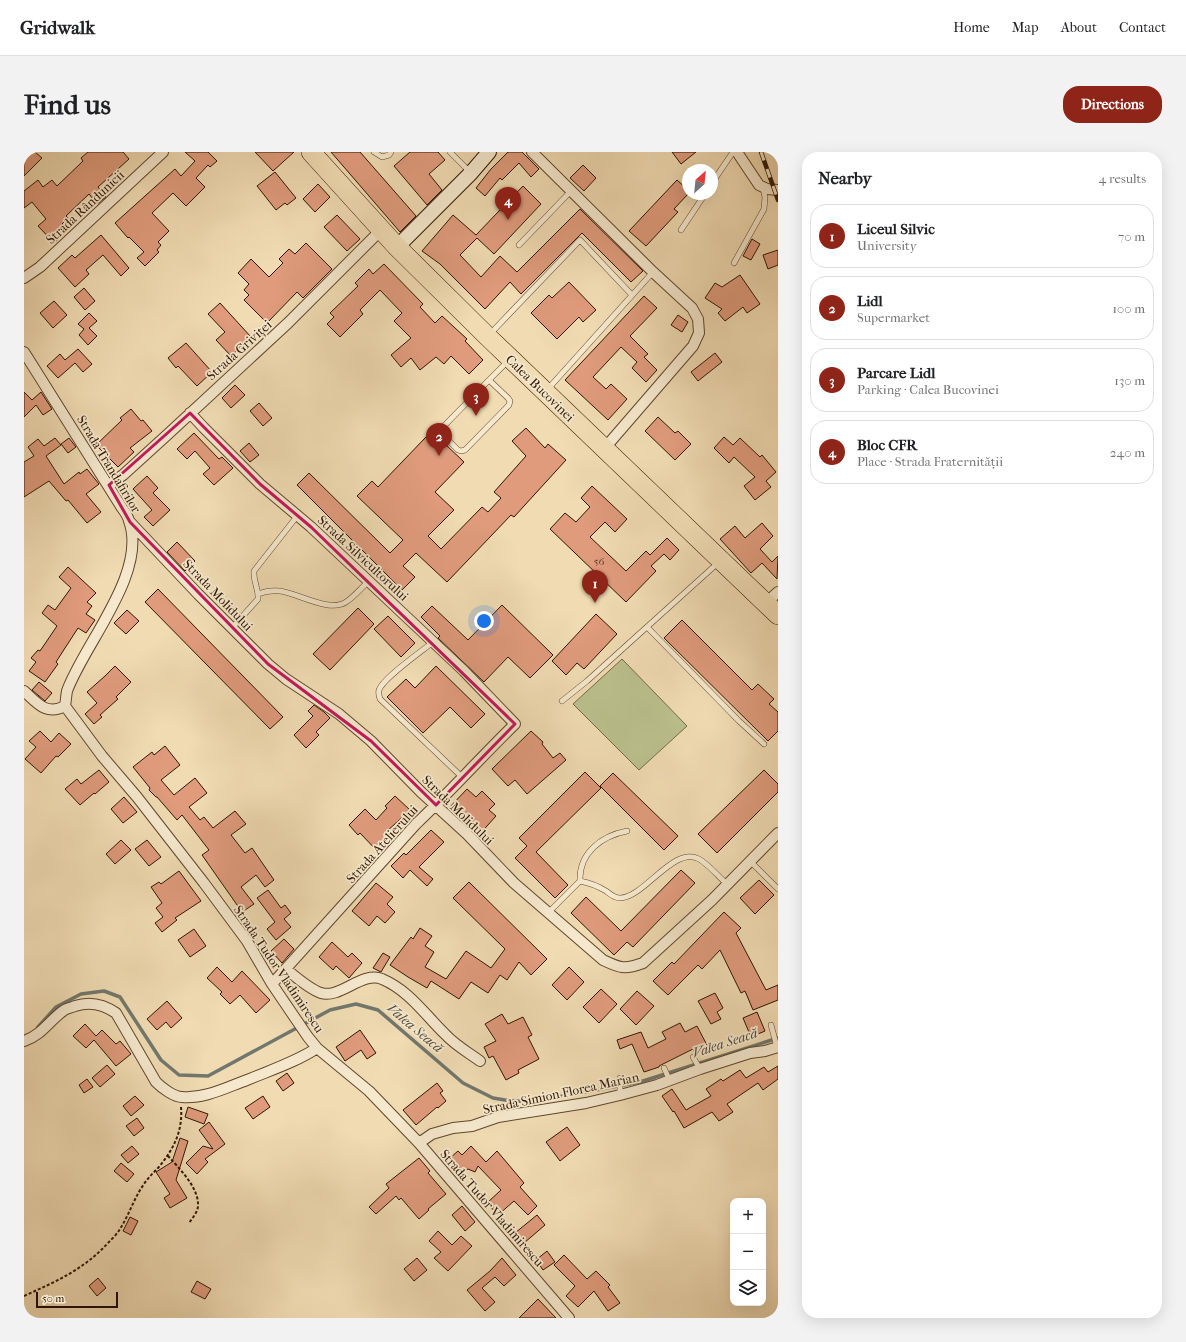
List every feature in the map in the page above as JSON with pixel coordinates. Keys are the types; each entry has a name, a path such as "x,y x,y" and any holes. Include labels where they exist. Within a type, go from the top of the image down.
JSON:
{"highway":[{"name":"Calea Bucovinei","path":"311,152 397,247 510,359 721,560 774,603"}],"street":[{"name":"Strada Rândunicii","path":"24,278 40,268 162,152"},
{"path":"397,247 490,152"},
{"path":"532,152 653,272 692,308 698,319 699,333 693,346 604,449"},
{"path":"737,152 750,174 759,185 767,189 776,190"},
{"name":"Strada Griviței","path":"109,486 288,323 381,230"},
{"name":"Strada Trandafirilor","path":"24,352 109,486 130,522 132,536 130,566 112,607 67,692 65,706"},
{"name":"Strada Silvicultorului","path":"190,413 260,484 298,515 464,671 515,724"},
{"name":"Strada Molidului","path":"130,522 232,628 286,679 339,714 371,742 421,792 467,834 514,883 603,960 619,967 631,968 643,963 712,900 778,834"},
{"path":"24,691 42,708 57,710 65,706"},
{"name":"Strada Tudor Vladimirescu","path":"65,706 102,756 137,797 204,883 246,942 289,1010 317,1048 369,1091 419,1143 569,1318"},
{"name":"Strada Atelierului","path":"272,984 416,824 515,724"},
{"path":"286,969 322,993 333,992 372,977 394,985 420,1006 446,1036 480,1062"},
{"path":"28,1040 64,1010 81,1004 94,1003 107,1007 116,1013 156,1082 181,1098 214,1093 279,1068 317,1048"},
{"name":"Strada Simion Florea Marian","path":"419,1143 432,1134 453,1128 472,1126 498,1117 586,1103 620,1092 670,1081 700,1068 750,1053 765,1051 777,1045"}],"lane":[{"path":"374,152 382,157 392,152"},
{"path":"450,152 471,173"},
{"path":"718,174 733,152"},
{"path":"734,263 764,208 765,197 763,187"},
{"path":"520,245 571,191"},
{"path":"681,230 701,200"},
{"path":"488,337 580,240 618,278 632,295"},
{"path":"545,393 653,272"},
{"path":"489,380 508,398 510,401 509,404 465,450 461,452 442,434 444,426 489,380 510,359"},
{"path":"232,628 258,599 253,578 254,571 298,515"},
{"path":"562,701 587,681 721,560"},
{"path":"258,594 268,591 281,591 322,604 335,606 345,603 368,581"},
{"path":"647,627 764,744"},
{"path":"433,642 390,677 379,688 378,693 380,698 462,777"},
{"path":"548,913 580,881 580,872 584,860 590,850 607,836 627,831"},
{"path":"580,881 589,883 619,898 637,892 664,869 684,857 693,857 700,859 727,884"},
{"path":"750,861 778,889"},
{"path":"771,1025 777,1045"},
{"path":"693,1057 700,1068"},
{"path":"664,1068 670,1081"},
{"path":"620,1078 620,1092"}],"path":[{"path":"24,1296 69,1275 86,1264 119,1231 129,1214 136,1196 175,1145 179,1130 181,1098"},
{"path":"168,1156 189,1181 196,1194 198,1204 196,1213 189,1223"}],"highlighted area":[{"path":"190,413 260,484 311,527 515,724 436,805 371,741 268,664 130,522 109,485"}],"green space":[{"path":"622,659 687,726 639,770 573,704"}],"building":[{"path":"24,152 35,152 42,158 24,176"},
{"path":"88,152 123,152 129,159 98,187 106,197 97,204 89,194 66,216 68,218 62,224 68,230 54,243 38,226 46,219 32,202 24,208 24,191 38,180 43,187 52,180 57,186 83,161 81,158"},
{"path":"185,152 208,152 217,161 210,167 208,165 196,178 205,187 186,206 173,193 152,213 169,231 158,242 161,245 157,250 159,252 145,266 137,258 144,252 129,237 128,238 115,223 175,169 181,176 195,161"},
{"path":"255,152 294,152 273,171"},
{"path":"331,152 360,152 416,216 400,232"},
{"path":"410,152 438,152 445,160 429,174 442,190 427,205 394,166"},
{"path":"508,152 522,152 539,169 531,177 519,163 502,180 500,178 485,196 476,188 491,169"},
{"path":"672,152 696,152 681,164"},
{"path":"583,165 596,178 584,191 570,178"},
{"path":"275,172 296,198 287,205 285,203 276,210 257,186"},
{"path":"677,180 682,185 682,200 674,209 678,212 646,246 629,231"},
{"path":"318,184 330,197 315,212 303,199"},
{"path":"523,186 541,204 494,254 477,238 460,255 481,277 500,256 517,272 580,209 643,271 631,282 582,233 521,294 510,282 485,309 440,264 422,251 453,215 476,235"},
{"path":"337,215 360,239 347,251 324,227"},
{"path":"101,235 129,268 121,276 103,255 86,270 89,274 75,287 58,268 72,255 75,258"},
{"path":"752,239 760,244 751,260 743,256"},
{"path":"306,243 332,269 303,298 297,292 267,323 244,300 249,295 244,290 249,284 238,273 251,259 269,277 283,263 279,259 289,249 295,254"},
{"path":"778,250 778,265 768,269 763,255"},
{"path":"384,264 423,304 420,307 435,323 442,316 467,339 465,341 483,360 469,374 451,356 444,364 436,357 420,370 411,358 401,367 391,355 411,338 394,321 402,313 380,290 360,310 363,314 340,337 327,324 334,317 330,313 358,286 355,283 369,269 373,274"},
{"path":"740,275 760,304 747,313 743,307 725,321 718,313 722,309 705,298 715,283 722,287"},
{"path":"569,282 596,310 583,322 579,317 557,339 531,313 549,295 552,298"},
{"path":"84,288 95,301 85,310 74,297"},
{"path":"644,296 657,308 630,336 648,354 644,357 657,370 646,382 632,368 637,362 621,347 593,377 606,389 611,384 627,399 608,420 565,380"},
{"path":"54,301 67,315 53,328 40,313"},
{"path":"220,303 251,337 231,356 216,340 225,332 208,314"},
{"path":"89,313 97,321 89,328 97,336 88,345 79,335 84,329 78,324"},
{"path":"678,315 688,322 682,332 671,325"},
{"path":"186,343 212,372 197,386 178,366 176,368 168,358"},
{"path":"78,349 92,364 83,372 75,363 58,378 47,366 60,354 65,360"},
{"path":"715,353 722,362 698,381 691,372"},
{"path":"235,385 245,395 231,408 222,398"},
{"path":"24,392 32,400 41,392 52,409 43,415 36,405 24,417"},
{"path":"259,403 272,418 263,426 250,411"},
{"path":"131,409 152,431 130,448 134,452 118,467 96,445 122,420 120,418"},
{"path":"658,417 675,433 678,431 691,444 675,460 645,431"},
{"path":"526,428 545,448 548,444 566,460 514,517 511,515 447,582 416,553 403,566 415,577 402,590 297,485 309,473 390,553 403,540 357,496 372,481 378,487 426,437 437,448 443,442 464,462 435,492 454,510 428,536 441,549 482,507 488,512 501,498 494,492 526,456 512,441"},
{"path":"194,433 219,459 222,457 233,468 214,485 203,474 210,468 195,451 187,459 177,449"},
{"path":"724,437 733,445 740,438 760,457 762,455 776,472 766,481 771,487 755,500 744,486 755,477 734,457 729,463 714,448"},
{"path":"55,438 61,445 46,456 64,484 79,472 80,474 87,469 99,484 86,494 101,512 87,523 68,500 66,501 49,481 24,497 24,462 34,456 28,447 38,439 44,446"},
{"path":"69,438 76,447 68,453 61,444"},
{"path":"249,443 259,455 250,462 240,451"},
{"path":"147,476 158,488 153,493 170,510 153,526 144,517 152,510 133,489"},
{"path":"592,486 627,519 615,532 605,522 590,537 626,571 646,551 650,555 667,538 679,550 670,560 664,554 651,566 656,571 626,602 550,529 565,513 576,522 590,507 581,498"},
{"path":"762,523 773,536 760,549 772,562 778,556 777,579 762,563 751,573 720,539 735,526 745,538"},
{"path":"177,542 195,561 185,571 167,552"},
{"path":"68,567 96,593 87,602 92,606 86,614 95,620 86,633 78,628 56,662 58,664 45,682 29,671 36,662 31,658 38,650 40,651 57,626 42,613 48,605 55,610 71,588 59,577"},
{"path":"158,589 283,717 270,729 145,602"},
{"path":"502,605 553,655 530,678 508,657 484,682 438,638 440,636 421,617 432,606 468,640"},
{"path":"358,608 374,624 330,670 313,654"},
{"path":"127,610 139,621 126,634 114,623"},
{"path":"596,614 617,634 584,669 577,663 566,675 552,661"},
{"path":"388,616 415,643 401,657 374,629"},
{"path":"682,620 752,690 758,684 774,699 769,704 778,712 778,731 768,741 664,638"},
{"path":"115,666 131,682 116,697 118,699 100,715 102,717 94,724 85,714 97,703 87,692"},
{"path":"436,666 485,714 471,728 450,707 423,733 387,697 406,679 415,688"},
{"path":"39,682 52,693 45,701 32,690"},
{"path":"314,705 330,718 316,732 319,735 306,748 294,735 313,716 308,711"},
{"path":"40,731 51,742 59,733 71,744 58,757 56,756 41,773 25,759 36,747 29,741"},
{"path":"531,731 543,742 542,744 553,758 560,753 566,760 527,794 515,780 508,786 492,769"},
{"path":"165,746 180,765 161,780 174,795 195,778 207,793 189,807 200,820 204,817 213,828 235,811 246,824 231,835 245,853 252,848 274,880 265,887 256,875 241,887 254,904 242,912 202,855 209,850 182,815 177,820 149,790 150,788 133,767 152,752 154,755"},
{"path":"99,770 109,782 80,805 65,789 77,779 81,784"},
{"path":"764,770 778,784 778,792 717,853 698,834"},
{"path":"585,772 601,788 536,852 568,885 555,898 515,858 527,846 519,838"},
{"path":"613,773 678,836 664,850 600,786"},
{"path":"467,789 476,797 482,791 495,804 489,810 496,816 478,836 449,808"},
{"path":"395,796 410,810 385,833 392,841 380,854 360,833 358,835 349,825 365,809 376,820 387,808 385,806"},
{"path":"124,797 137,812 123,823 111,809"},
{"path":"431,830 444,842 419,867 433,879 427,886 410,870 403,878 391,866 404,853 406,855"},
{"path":"121,840 131,850 115,864 106,854"},
{"path":"147,840 161,857 149,866 135,849"},
{"path":"681,870 695,883 633,947 627,942 614,955 571,913 586,897 621,931"},
{"path":"179,871 201,901 175,918 177,920 162,932 155,923 163,917 156,908 162,903 151,887 159,882 161,884"},
{"path":"759,880 774,895 755,914 740,898"},
{"path":"469,882 547,959 531,975 519,962 507,980 500,975 488,993 471,982 459,999 431,981 427,988 390,965 411,937 413,939 420,928 432,936 425,946 434,952 425,967 446,979 466,951 491,968 505,949 453,898"},
{"path":"376,883 393,897 387,904 395,912 385,923 377,916 369,926 352,911"},
{"path":"268,890 281,908 285,905 291,913 284,919 291,927 276,940 267,929 275,922 257,898"},
{"path":"724,912 741,928 736,933 766,990 778,985 778,1000 753,1010 745,991 741,993 720,950 702,969 698,965 668,995 653,981 672,962 674,964"},
{"path":"194,929 206,946 190,957 178,940"},
{"path":"284,939 294,949 282,963 271,951"},
{"path":"332,942 348,957 352,953 362,963 349,978 336,966 333,970 319,957"},
{"path":"383,953 390,957 381,972 373,968"},
{"path":"217,967 232,982 242,971 270,1000 256,1013 240,995 230,1004 220,994 222,992 207,978"},
{"path":"569,967 584,982 567,1000 552,985"},
{"path":"601,989 617,1004 599,1023 583,1007"},
{"path":"637,991 654,1006 636,1025 620,1009"},
{"path":"715,993 723,1008 717,1012 721,1019 711,1024 698,1001"},
{"path":"167,1001 182,1018 171,1028 166,1022 157,1030 147,1019"},
{"path":"757,1012 765,1031 751,1037 743,1018"},
{"path":"502,1014 508,1024 523,1017 532,1035 528,1037 539,1059 518,1070 519,1073 506,1080 493,1056 489,1058 484,1047 496,1041 485,1024"},
{"path":"680,1023 685,1032 697,1026 708,1047 695,1053 693,1049 659,1067 644,1072 632,1044 620,1049 617,1040 641,1032 648,1048 666,1039 662,1032"},
{"path":"85,1024 96,1036 102,1030 116,1044 120,1041 131,1054 116,1066 94,1040 86,1048 73,1036"},
{"path":"360,1030 376,1053 367,1059 361,1050 345,1061 336,1047"},
{"path":"107,1065 115,1074 100,1087 92,1078"},
{"path":"778,1066 778,1079 763,1090 758,1083 727,1104 733,1112 719,1121 712,1112 684,1128 674,1111 673,1112 662,1096 672,1089 686,1110 711,1096 706,1089 721,1079 723,1081 740,1070 746,1078 764,1067 768,1072"},
{"path":"287,1073 294,1083 283,1091 276,1081"},
{"path":"87,1079 93,1087 84,1093 79,1085"},
{"path":"437,1083 443,1091 440,1093 446,1101 416,1125 403,1110"},
{"path":"135,1096 144,1105 131,1116 123,1106"},
{"path":"263,1096 270,1107 253,1119 245,1108"},
{"path":"188,1107 208,1114 204,1124 185,1117"},
{"path":"137,1118 144,1128 134,1136 126,1126"},
{"path":"209,1122 225,1144 205,1159 208,1162 197,1174 186,1163 203,1146 213,1149 199,1130"},
{"path":"567,1127 580,1145 560,1161 546,1142"},
{"path":"180,1138 188,1141 176,1180 187,1198 170,1208 164,1198 170,1194 156,1172 172,1162"},
{"path":"132,1146 139,1154 128,1163 121,1155"},
{"path":"471,1146 486,1162 497,1151 524,1183 520,1187 537,1206 528,1215 514,1201 498,1215 487,1203 501,1190 478,1166 475,1172 468,1169 463,1172 450,1158 458,1151 462,1155"},
{"path":"419,1158 430,1171 428,1173 446,1194 428,1209 429,1210 419,1219 401,1198 399,1200 396,1196 376,1214 369,1207 389,1188 386,1184"},
{"path":"121,1163 134,1174 127,1182 114,1171"},
{"path":"462,1206 475,1222 465,1231 452,1215"},
{"path":"537,1215 545,1225 524,1243 515,1233"},
{"path":"130,1217 138,1221 131,1235 123,1231"},
{"path":"438,1231 452,1245 461,1236 472,1246 448,1271 434,1258 441,1252 429,1241"},
{"path":"547,1251 555,1262 543,1270 536,1260"},
{"path":"564,1255 587,1279 596,1271 610,1285 608,1287 620,1303 608,1311 594,1291 578,1307 566,1296 575,1286 554,1265"},
{"path":"417,1258 427,1270 414,1281 404,1269"},
{"path":"502,1258 516,1275 504,1286 495,1277 482,1288 495,1302 485,1311 467,1290 490,1271"},
{"path":"98,1278 106,1288 97,1296 89,1286"},
{"path":"197,1281 211,1289 205,1299 191,1292"},
{"path":"538,1299 556,1318 519,1318"}],"waterway":[{"name":"Valea Seacă","path":"38,1027 56,1007 81,994 104,991 120,997 161,1060 179,1075 208,1076 330,1010 356,1004 378,1010 463,1083 493,1098 530,1102 640,1082 778,1038"}],"railway":[{"path":"761,152 778,200"}],"place":[{"name":"Bloc CFR","path":"508,220"},
{"name":"Parcare Lidl","path":"476,416"},
{"name":"Lidl","path":"439,456"},
{"name":"Liceul Silvic","path":"595,603"}]}
